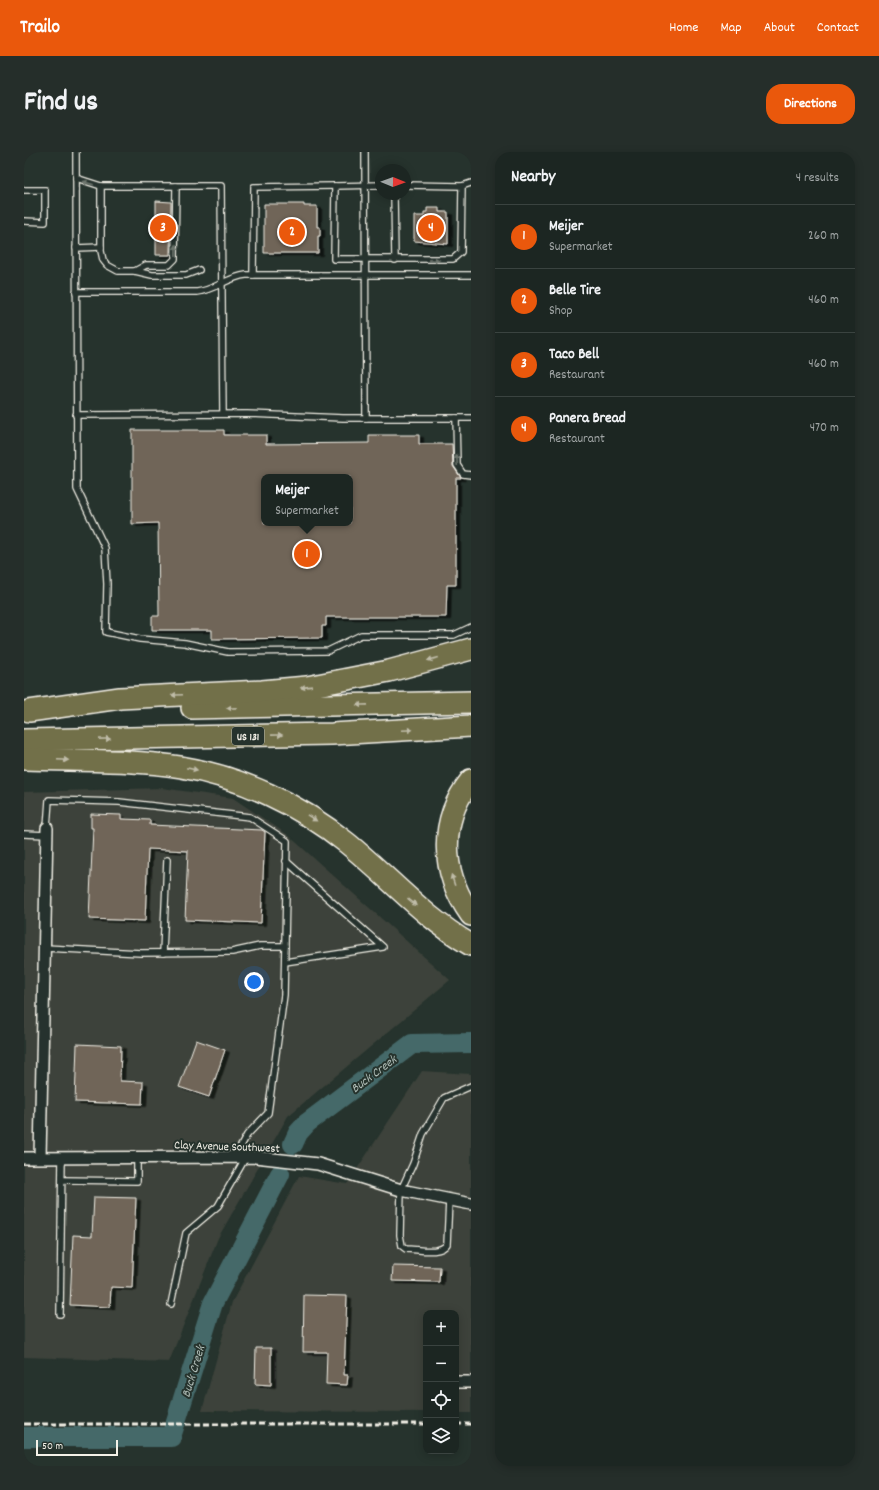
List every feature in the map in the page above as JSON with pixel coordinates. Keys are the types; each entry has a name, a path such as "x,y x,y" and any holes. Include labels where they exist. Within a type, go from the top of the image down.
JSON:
{"highway":[{"path":"26,712 120,698 262,692 307,687 389,671 471,649"},
{"path":"26,712 471,702"},
{"name":"US 131","path":"24,740 332,734 471,726"},
{"path":"24,759 143,763 182,767 230,780 265,794 298,809 320,823 361,854 434,920 471,944"},
{"path":"471,780 461,794 452,814 446,850 448,867 454,884 463,904 471,915"}],"street":[{"path":"40,1157 47,832"},
{"name":"Clay Avenue Southwest","path":"24,1158 240,1157 318,1164 401,1190 471,1204"},
{"path":"459,1382 471,1382"}],"lane":[{"path":"76,152 77,489 105,548 107,584 106,632 140,640 185,643 228,652 328,650 360,635 454,635 471,627"},
{"path":"365,152 366,418"},
{"path":"76,178 101,186 221,186 223,413"},
{"path":"411,185 462,186 471,183"},
{"path":"253,276 254,187 375,185"},
{"path":"101,186 101,247 103,260 111,268 118,271 135,271 152,275 186,275 199,270"},
{"path":"135,271 146,266 169,265 175,259 176,186"},
{"path":"335,186 334,259 366,260 453,259 457,257 461,252 462,186"},
{"path":"24,190 45,190 45,222 24,221"},
{"path":"394,200 395,260"},
{"path":"76,248 101,247"},
{"path":"76,292 197,292 208,290 235,277 253,276 471,275"},
{"path":"76,415 223,413 366,418 471,418"},
{"path":"456,418 457,467 463,474 471,475"},
{"path":"24,834 47,832 49,800 119,802 250,817 287,841 284,995 268,1114 247,1135 240,1157 218,1206 186,1233 171,1304"},
{"path":"163,953 167,860"},
{"path":"285,962 383,948 286,861"},
{"path":"45,948 163,953 232,952 260,946 285,946"},
{"path":"449,1200 447,1244 444,1248 439,1251 406,1249 402,1246 400,1242 401,1190 413,1164 422,1134 444,1098 471,1086"},
{"path":"60,1314 62,1157"},
{"path":"62,1180 137,1181 137,1157"}],"shaded area":[{"path":"162,788 233,798 288,835 450,980 288,1116 218,1238 169,1362 24,1357 24,792"},
{"path":"422,1071 471,1074 471,1413 459,1413 459,1310 423,1310 423,1412 202,1411 232,1302 299,1176 347,1184"}],"building":[{"path":"156,201 171,202 170,255 156,255"},
{"path":"264,204 304,204 304,206 317,206 317,227 320,227 320,236 318,236 318,253 264,253"},
{"path":"427,208 439,208 439,212 448,212 448,244 414,241 414,216 424,216 424,212 427,212"},
{"path":"132,430 224,430 224,435 266,435 266,444 369,443 369,435 419,435 419,444 452,444 453,466 461,478 456,478 456,585 447,585 446,617 326,617 326,626 322,626 322,638 212,639 212,630 152,630 152,616 159,616 158,523 132,524"},
{"path":"91,814 121,815 121,819 150,820 150,825 262,830 265,832 261,923 185,920 188,851 148,849 145,921 89,919 93,828 91,828"},
{"path":"196,1040 225,1050 209,1097 179,1087"},
{"path":"77,1044 121,1046 120,1081 143,1082 142,1104 75,1102"},
{"path":"94,1197 136,1198 132,1288 111,1287 110,1307 70,1305 73,1235 92,1236"},
{"path":"393,1266 440,1267 439,1282 392,1281"},
{"path":"304,1295 347,1296 344,1375 348,1375 347,1385 326,1384 327,1352 303,1352"},
{"path":"256,1348 271,1348 271,1385 255,1384"}],"waterway":[{"name":"Buck Creek","path":"293,1144 298,1133 307,1123 412,1044 471,1043"},
{"name":"Buck Creek","path":"24,1437 171,1437 213,1303 280,1174"}],"railway":[{"path":"24,1424 423,1424"},
{"path":"459,1424 471,1424"}],"place":[{"name":"Taco Bell","path":"163,228"},
{"name":"Panera Bread","path":"431,228"},
{"name":"Belle Tire","path":"292,232"},
{"name":"Meijer","path":"307,554"}]}
